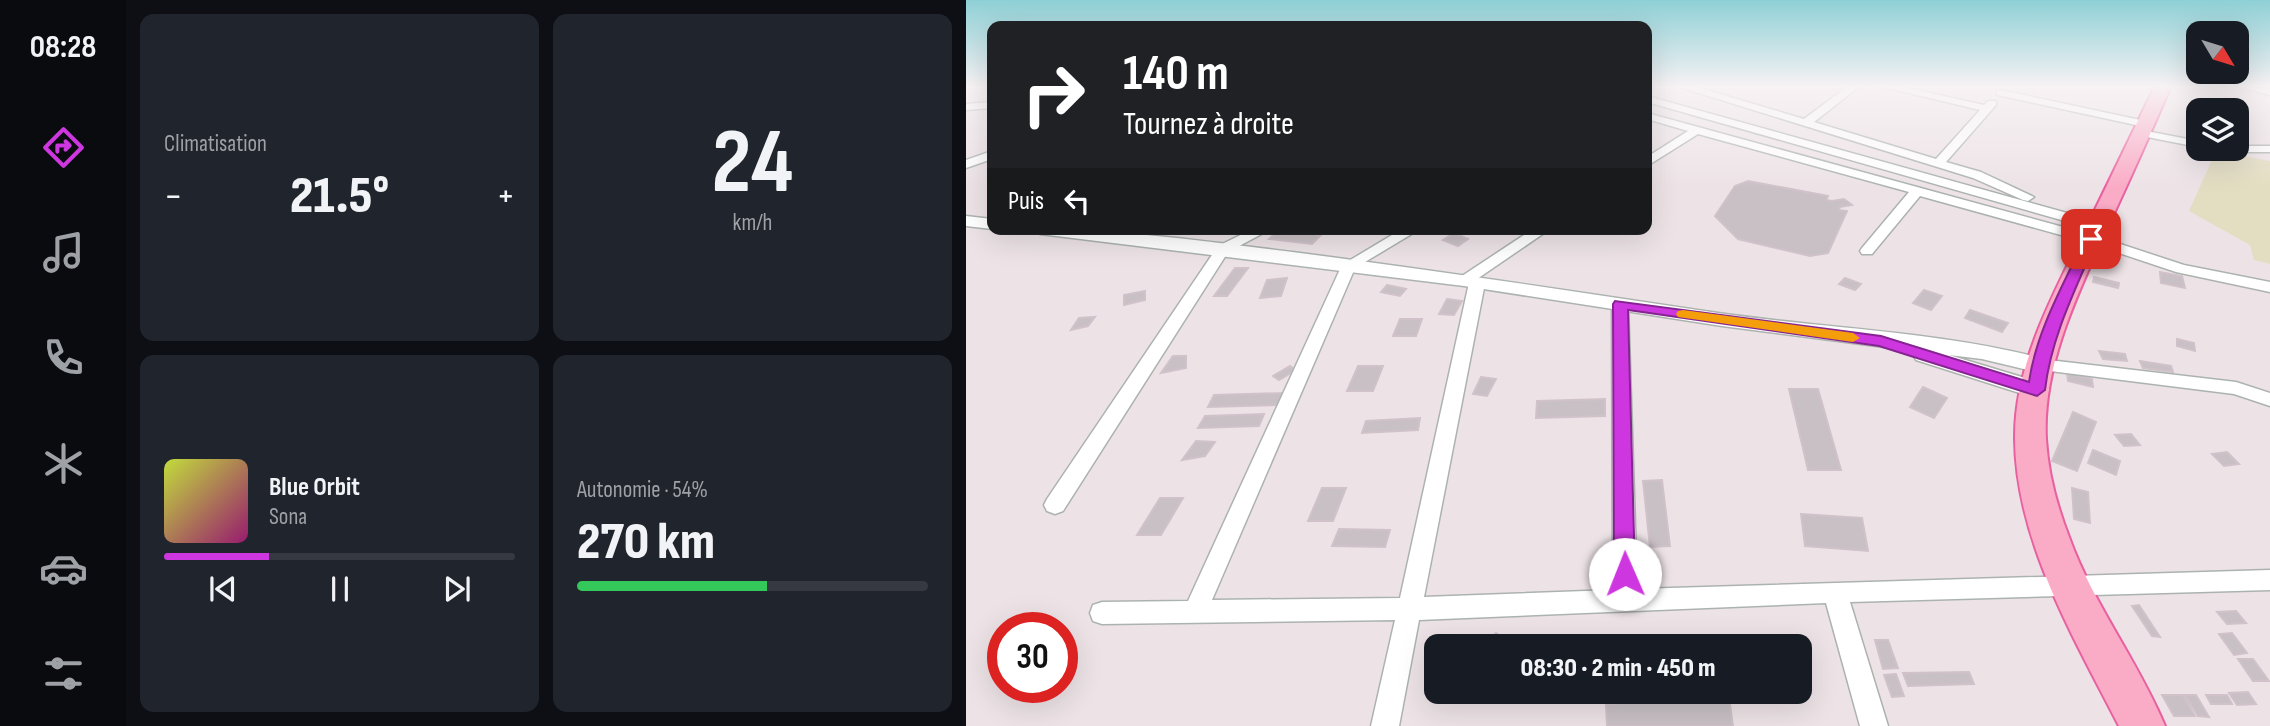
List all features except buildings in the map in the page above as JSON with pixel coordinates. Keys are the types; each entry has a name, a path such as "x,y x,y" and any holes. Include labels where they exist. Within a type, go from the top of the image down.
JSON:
{"main road":[{"path":"2143,726 2069,586 2042,511 2032,466 2033,406 2056,316 2093,230 2147,120"}],"street":[{"path":"1661,120 1916,192 2093,230"},
{"path":"1724,120 1864,158 2093,230"},
{"path":"1797,120 1977,175 2093,230 2193,272 2270,287"},
{"path":"1806,123 1810,120"},
{"path":"1939,163 1977,120"},
{"path":"2113,120 2186,141"},
{"path":"1652,159 1696,130"},
{"path":"2249,149 2270,149"},
{"path":"966,164 987,157"},
{"path":"1867,251 1916,192"},
{"path":"966,222 987,224"},
{"path":"1098,235 1223,248 1471,281 1881,341 2038,378 2236,388 2270,400"},
{"path":"1055,505 1223,248 1251,235"},
{"path":"1196,610 1349,265 1402,235"},
{"path":"1385,726 1471,281 1535,235"},
{"path":"1620,304 1625,601"},
{"path":"1102,613 1409,609 1835,592 2270,580"},
{"path":"1835,592 1874,726"}],"shaded area":[{"path":"2249,157 2270,161 2270,264 2254,260 2250,245 2189,211 2212,161 2249,161"}],"slow traffic":[{"path":"1683,314 1853,338"}],"route":[{"path":"1625,574 1620,304 1881,341 2037,390 2040,365 2056,316 2091,239"}]}
